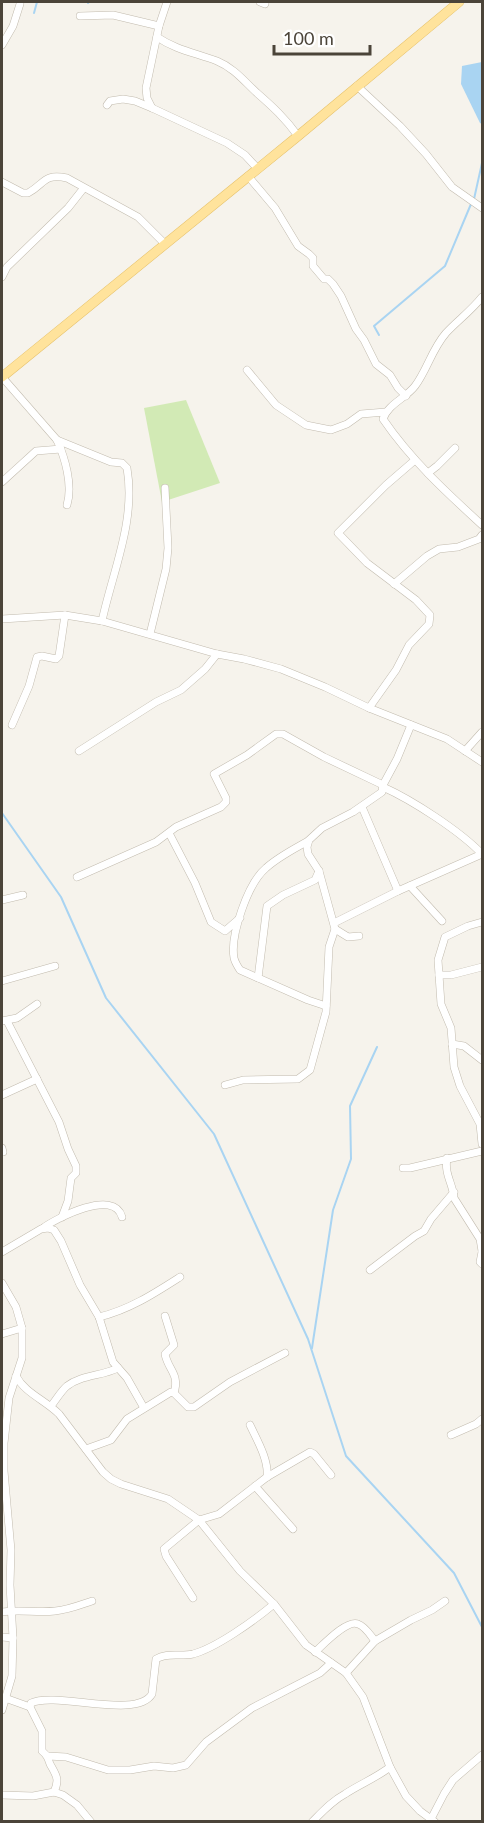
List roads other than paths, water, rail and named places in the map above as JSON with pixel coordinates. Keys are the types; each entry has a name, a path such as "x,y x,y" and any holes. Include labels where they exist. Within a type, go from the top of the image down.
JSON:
{"main road":[{"path":"2,377 459,2"}],"street":[{"path":"152,108 147,98 146,88 159,26 167,2"},
{"path":"2,45 13,26 20,4"},
{"path":"80,16 90,17 100,14 123,16 159,26"},
{"path":"157,37 167,44 218,62 234,71 285,118 298,136"},
{"path":"357,86 400,126 452,187 483,208"},
{"path":"107,105 111,101 123,99 152,108 228,143 245,155 258,169"},
{"path":"248,176 275,208 298,246 313,258 313,266 324,279 328,279 333,284 376,364 390,375 406,396"},
{"path":"2,182 22,193 28,193 50,177 67,178 138,218 165,244"},
{"path":"2,277 7,267 68,208 83,189"},
{"path":"483,297 445,334 416,385 386,412 383,419 415,460 445,492 483,525"},
{"path":"247,370 276,405 306,424 331,430 347,424 361,414 386,412"},
{"path":"2,377 57,440 61,449 70,496 67,505"},
{"path":"57,440 111,462 122,463 127,468 129,516 102,621"},
{"path":"428,473 455,448"},
{"path":"2,482 36,451 61,449"},
{"path":"369,708 396,670 409,645 426,630 430,622 430,615 416,600 367,563 338,533 386,485 415,460"},
{"path":"150,634 166,569 168,548 165,488"},
{"path":"394,584 427,556 439,549 458,547 483,536"},
{"path":"12,725 29,686 38,657 56,659 59,656 65,615"},
{"path":"2,619 65,615 102,621 217,654 281,669 447,739 483,762"},
{"path":"79,752 141,711 181,690 205,669 217,654"},
{"path":"326,1006 240,970 234,960 234,941 240,918 250,890 264,869 309,840 322,828 362,807 382,792 411,724"},
{"path":"465,751 483,732"},
{"path":"77,877 156,842 184,824 221,807 226,802 226,798 214,774 247,755 276,734 283,734 324,758 394,792 442,822 472,843 483,854 398,891 334,926"},
{"path":"362,807 398,891"},
{"path":"169,833 195,883 211,922 225,931 240,918"},
{"path":"225,1085 243,1080 298,1079 310,1070 319,1042 326,1006 328,946 334,926 319,871 308,854 309,840"},
{"path":"258,978 267,906 283,895 315,880 319,871"},
{"path":"410,886 442,921"},
{"path":"2,900 23,895"},
{"path":"483,922 445,937 438,960 441,1004 451,1028 454,1067 460,1086 480,1124 483,1144"},
{"path":"334,926 348,937 359,936"},
{"path":"2,981 55,966"},
{"path":"439,975 451,975 483,967"},
{"path":"37,1004 17,1018 4,1021 38,1079 59,1122 76,1167 62,1216"},
{"path":"452,1044 464,1046 483,1060"},
{"path":"2,1095 38,1079"},
{"path":"403,1168 483,1151"},
{"path":"447,1158 446,1172 454,1198 480,1239 483,1252 480,1262 483,1264"},
{"path":"370,1270 424,1231 454,1192"},
{"path":"2,1252 74,1210 94,1206 117,1208 123,1217"},
{"path":"41,1229 54,1230 61,1241 80,1285 99,1317 113,1362 127,1378 144,1408"},
{"path":"99,1317 119,1311 147,1297 180,1276"},
{"path":"2,1282 16,1307 22,1328 22,1358 9,1398 3,1443 5,1522 13,1638 12,1676 2,1710"},
{"path":"165,1316 174,1345 165,1354 176,1378 177,1385 174,1393"},
{"path":"2,1334 22,1328"},
{"path":"86,1449 111,1440 127,1419 171,1392 188,1407 194,1407 230,1382 285,1353"},
{"path":"51,1406 66,1387 76,1381 118,1368"},
{"path":"16,1376 20,1384 51,1406 67,1423 103,1472 111,1479 168,1499 199,1520 240,1571 274,1604 306,1645 346,1673 363,1696 390,1767 406,1796 420,1811 433,1820 453,1780 483,1755"},
{"path":"451,1435 483,1419"},
{"path":"250,1425 268,1470 267,1477"},
{"path":"193,1598 164,1550 199,1520 219,1514 267,1477 310,1452 331,1475"},
{"path":"255,1486 292,1529"},
{"path":"2,1612 54,1611 73,1608 92,1600"},
{"path":"346,1673 375,1641 445,1601"},
{"path":"30,1707 31,1703 36,1701 51,1700 115,1705 144,1701 152,1694 156,1659 165,1655 191,1654 202,1651 243,1627 274,1604"},
{"path":"315,1652 335,1633 353,1623 359,1624 375,1641"},
{"path":"2,1637 13,1638"},
{"path":"48,1756 66,1757 108,1770 186,1765 206,1742 252,1708 320,1673 331,1663"},
{"path":"5,1698 30,1707 42,1731 42,1751 48,1756 57,1776 58,1784 54,1792"},
{"path":"312,1821 339,1798 390,1767"},
{"path":"2,1795 33,1796 54,1792 63,1795 77,1805 91,1821"}],"water":[{"path":"482,62 482,124 461,84 462,66"}],"waterway":[{"path":"34,13 37,2"},
{"path":"474,199 482,163"},
{"path":"379,335 374,326 445,266 471,204"},
{"path":"2,813 61,897 106,998 214,1134 308,1339 346,1456 454,1573 482,1627"},
{"path":"312,1348 333,1210 351,1159 350,1106 377,1047"}]}
